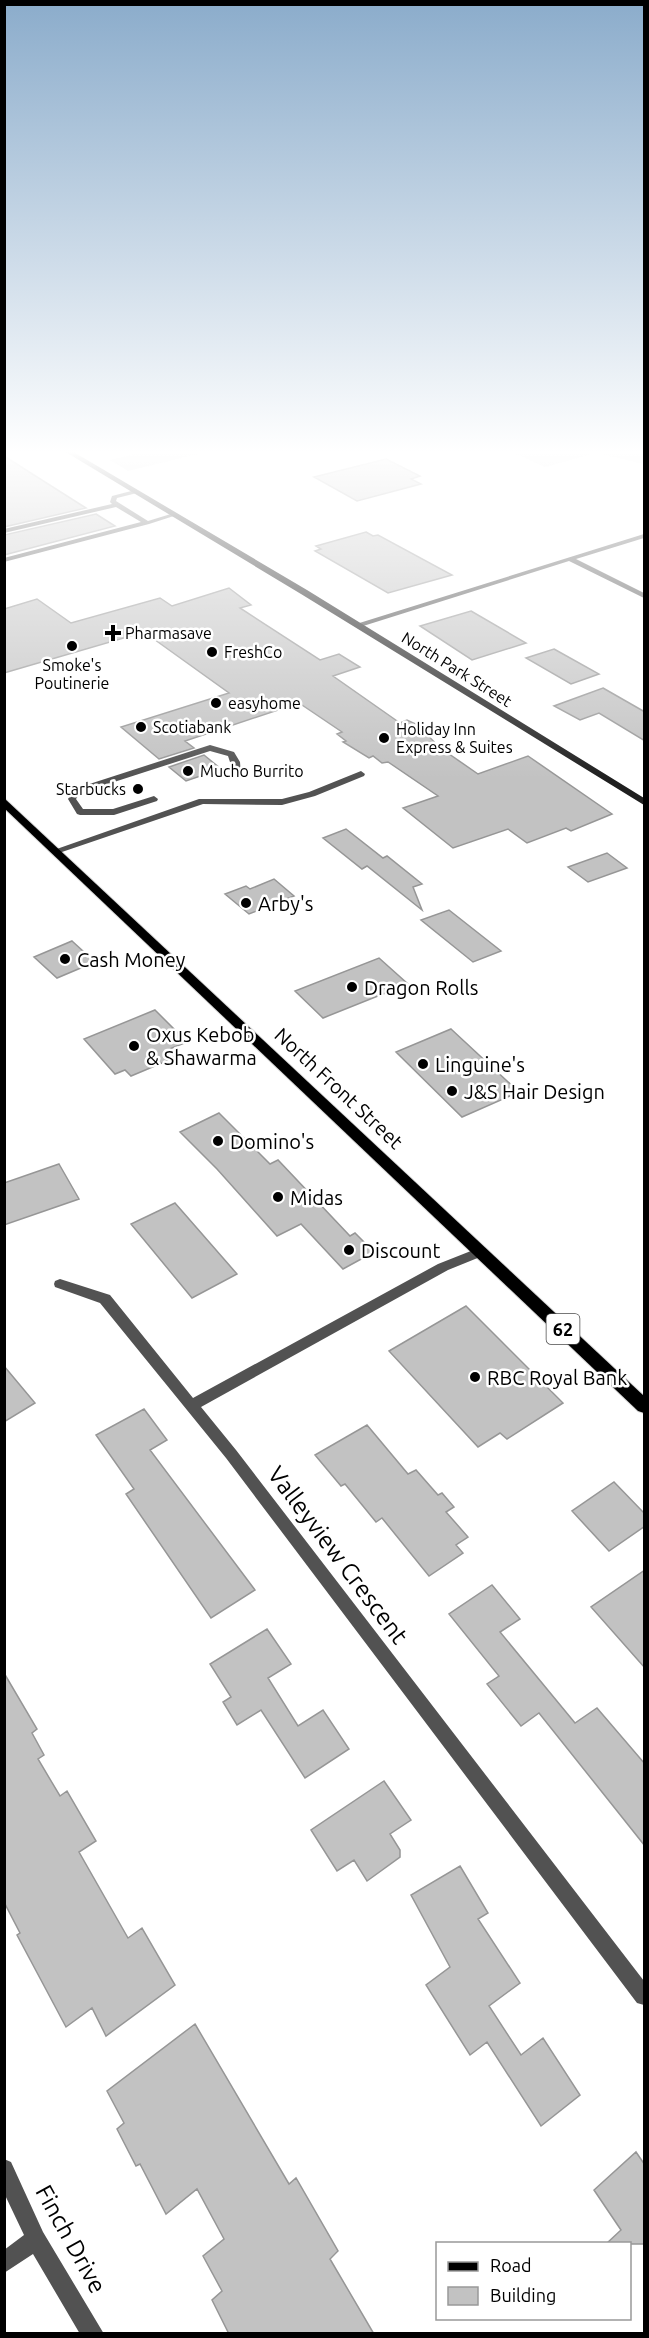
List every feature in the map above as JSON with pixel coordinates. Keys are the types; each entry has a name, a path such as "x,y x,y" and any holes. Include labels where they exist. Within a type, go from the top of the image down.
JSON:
{"main road":[{"name":"North Front Street","path":"6,804 645,1406"}],"street":[{"name":"North Park Street","path":"249,560 645,802"},
{"path":"357,625 572,560"},
{"path":"572,560 645,596"},
{"path":"154,799 114,812 80,812 72,799 77,791 210,748 227,750 236,760 238,774"},
{"path":"56,851 202,801 222,799 262,804 284,802 362,774"},
{"path":"191,1406 443,1267 481,1252"},
{"name":"Valleyview Crescent","path":"60,1284 105,1299 227,1448 645,1996"},
{"name":"Finch Drive","path":"4,2169 36,2239 93,2334"},
{"path":"4,2263 36,2239"}],"building":[{"path":"331,560 424,560 452,575 388,593"},
{"path":"229,588 251,605 240,608 320,660 339,654 360,667 333,676 400,723 407,720 418,725 439,747 478,774 528,756 612,814 571,831 566,828 527,843 508,829 453,848 403,808 438,796 388,762 382,763 373,756 369,758 343,742 346,741 337,734 342,732 299,703 185,741 194,748 159,759 121,727 229,693 144,632 4,673 4,609 37,599 71,623 160,598 172,606"},
{"path":"471,611 526,643 472,660 420,626"},
{"path":"554,649 599,674 571,684 526,658"},
{"path":"603,688 645,712 645,741 599,713 580,720 554,706"},
{"name":"Mucho Burrito","path":"204,755 221,769 186,781 169,767"},
{"path":"346,829 383,858 387,856 422,884 413,887 422,910 367,866 362,869 323,838"},
{"path":"607,853 627,868 588,882 568,867"},
{"name":"Arby's","path":"274,879 294,896 249,914 225,894 246,886 250,889"},
{"path":"449,910 501,951 473,962 421,920"},
{"name":"Cash Money","path":"72,941 95,962 57,978 34,957"},
{"name":"Dragon Rolls","path":"379,958 408,984 323,1018 295,991"},
{"name":"Oxus Kebob & Shawarma","path":"155,1010 187,1042 167,1050 174,1058 131,1076 125,1070 115,1074 84,1039"},
{"path":"451,1029 519,1092 462,1117 396,1052"},
{"path":"219,1113 270,1164 278,1160 350,1236 355,1233 374,1252 343,1269 301,1224 277,1236 217,1169 180,1132"},
{"path":"59,1164 79,1199 4,1225 4,1183"},
{"path":"175,1203 237,1274 192,1298 131,1224"},
{"name":"RBC Royal Bank","path":"466,1306 563,1403 507,1439 500,1433 478,1447 389,1351"},
{"path":"4,1366 35,1403 4,1422"},
{"path":"144,1409 167,1440 150,1450 255,1590 211,1618 126,1494 134,1489 96,1435"},
{"path":"367,1425 408,1474 416,1470 438,1495 442,1493 454,1507 446,1512 468,1537 456,1545 463,1553 429,1576 382,1518 376,1522 345,1484 341,1486 315,1455"},
{"path":"614,1482 645,1514 645,1526 609,1551 572,1511"},
{"path":"645,1570 645,1668 591,1607"},
{"path":"492,1585 520,1619 500,1632 575,1723 597,1708 645,1764 645,1846 539,1713 521,1726 487,1684 499,1676 449,1614"},
{"path":"267,1629 291,1664 268,1678 298,1726 323,1710 349,1749 305,1778 261,1710 237,1725 223,1702 231,1697 210,1664"},
{"path":"4,1673 37,1729 32,1733 44,1755 38,1759 60,1796 67,1791 96,1841 79,1852 128,1938 142,1928 175,1985 106,2036 92,2008 66,2027 17,1935 20,1933 4,1902"},
{"path":"384,1781 411,1820 390,1834 400,1850 400,1857 367,1881 354,1860 337,1871 311,1830"},
{"path":"460,1866 488,1913 478,1919 520,1983 489,2006 521,2055 543,2038 580,2095 541,2126 487,2042 470,2055 426,1985 450,1967 411,1895"},
{"path":"195,2024 289,2184 296,2178 338,2251 330,2259 374,2334 229,2334 212,2300 222,2291 203,2256 224,2239 197,2189 166,2214 140,2164 136,2166 117,2129 124,2123 107,2091"},
{"path":"636,2152 645,2165 645,2244 608,2242 621,2230 594,2190"}],"place":[{"name":"Pharmasave","path":"113,633"},
{"name":"Smoke's Poutinerie","path":"72,646"},
{"name":"FreshCo","path":"212,652"},
{"name":"easyhome","path":"216,703"},
{"name":"Scotiabank","path":"141,727"},
{"name":"Holiday Inn Express & Suites","path":"384,738"},
{"name":"Mucho Burrito","path":"188,771"},
{"name":"Starbucks","path":"138,789"},
{"name":"Arby's","path":"246,903"},
{"name":"Cash Money","path":"65,959"},
{"name":"Dragon Rolls","path":"352,987"},
{"name":"Oxus Kebob & Shawarma","path":"134,1046"},
{"name":"Linguine's","path":"423,1064"},
{"name":"J&S Hair Design","path":"452,1091"},
{"name":"Domino's","path":"218,1141"},
{"name":"Midas","path":"278,1197"},
{"name":"Discount","path":"349,1250"},
{"name":"RBC Royal Bank","path":"475,1377"}]}
